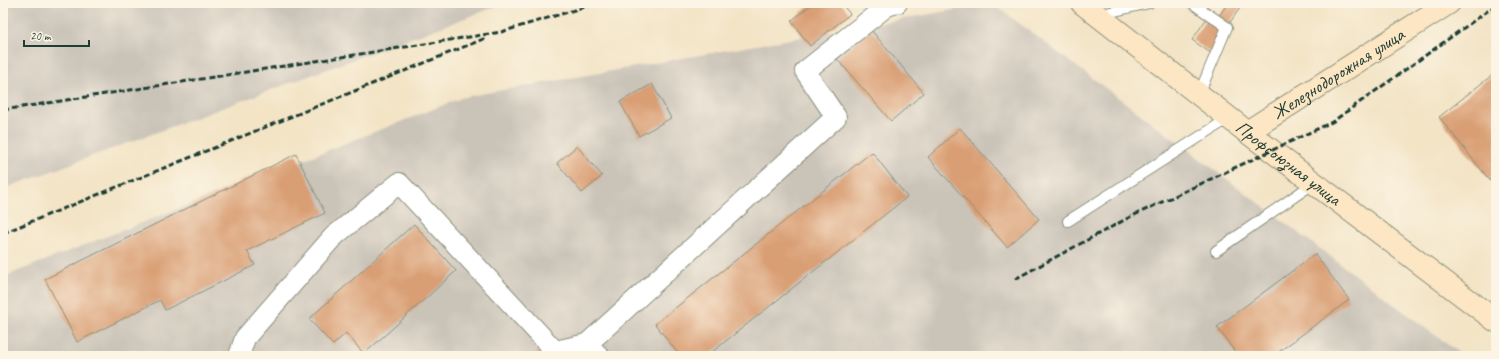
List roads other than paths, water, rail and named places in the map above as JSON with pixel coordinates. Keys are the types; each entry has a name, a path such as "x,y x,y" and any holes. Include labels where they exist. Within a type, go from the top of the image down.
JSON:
{"main road":[{"name":"Железнодорожная улица","path":"1247,132 1449,3"},
{"name":"Профсоюзная улица","path":"1090,9 1247,132 1496,321"}],"street":[{"path":"239,356 245,338 333,237 399,183 555,351 593,350 836,117 805,71 887,6 897,3"}],"lane":[{"path":"1090,9 1149,3"},
{"path":"1192,3 1227,27 1199,94"},
{"path":"1068,221 1229,118"},
{"path":"1216,252 1314,183"}],"railway":[{"path":"3,110 501,32 598,3"},
{"path":"1015,279 1128,218 1332,122 1496,5"},
{"path":"3,233 486,38"}]}
